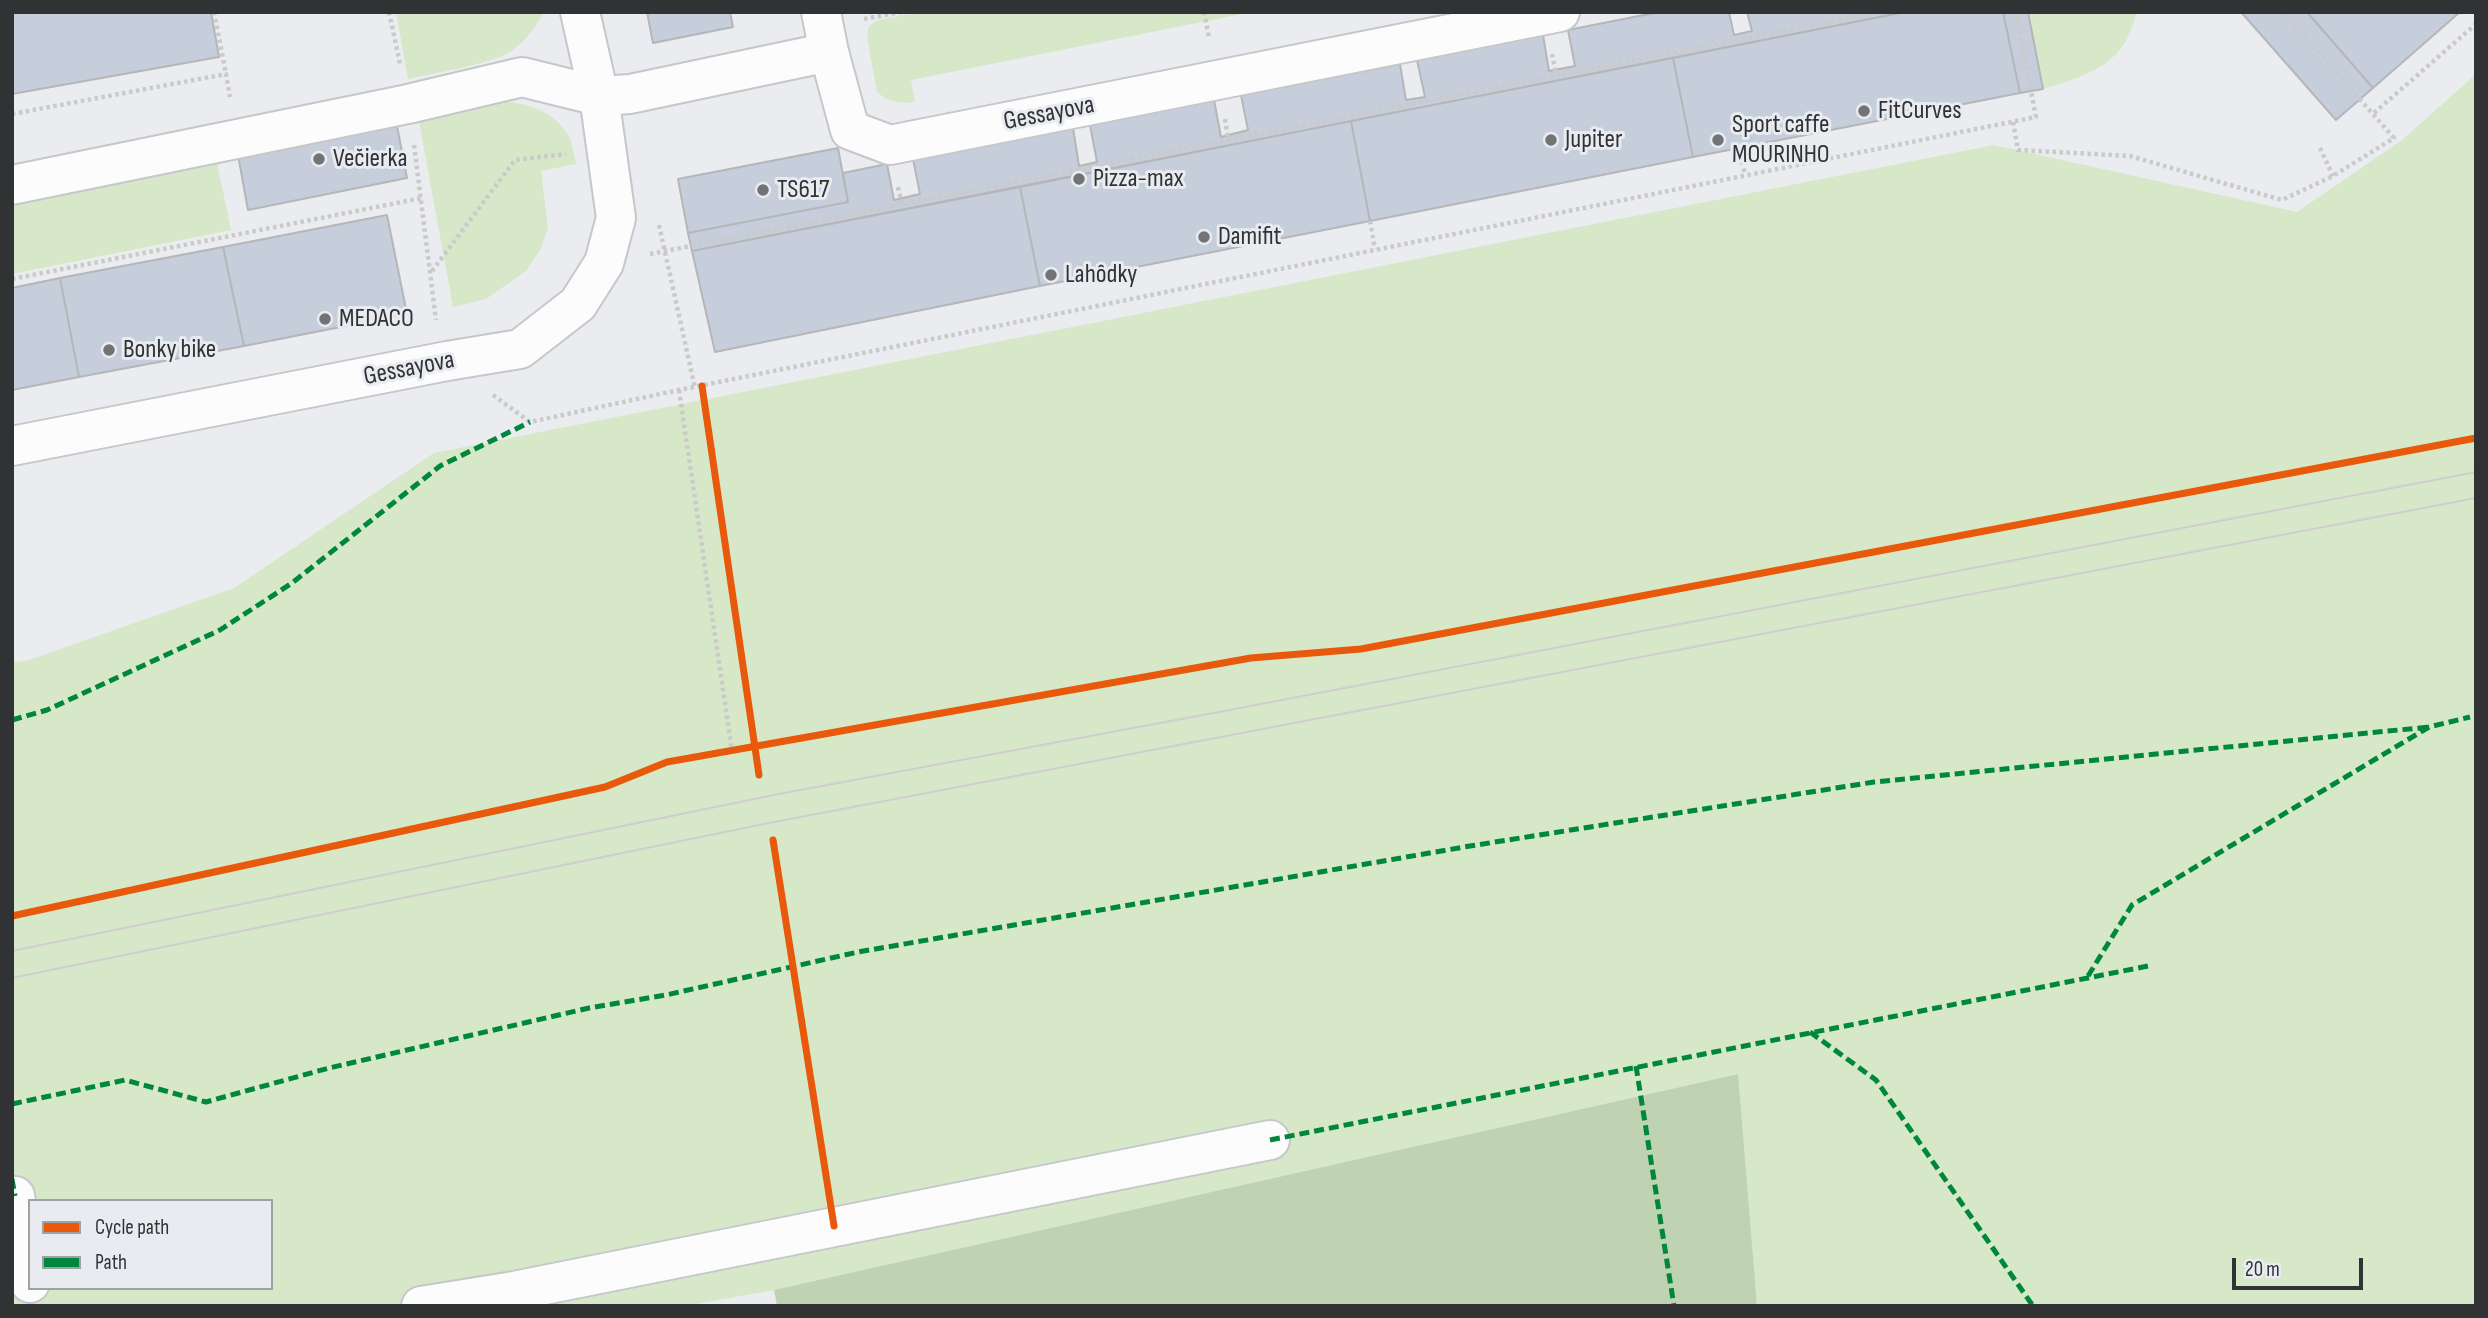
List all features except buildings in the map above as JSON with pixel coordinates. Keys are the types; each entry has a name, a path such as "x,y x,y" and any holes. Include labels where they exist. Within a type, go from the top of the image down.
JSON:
{"street":[{"name":"Gessayova","path":"12,446 520,349 578,304 604,264 616,218 599,96 580,12"},
{"path":"12,185 408,104 522,77 599,96 630,94 829,52 821,12"},
{"name":"Gessayova","path":"829,52 850,130 890,145 1560,12"},
{"path":"421,1306 514,1291 1270,1140"},
{"path":"12,1196 15,1196 28,1271"}],"path":[{"path":"214,12 226,74"},
{"path":"389,12 408,104 437,322"},
{"path":"691,245 1351,119 1878,12"},
{"path":"447,361 530,422 2036,117 2016,12"},
{"path":"2013,122 2018,150 2130,156 2282,200 2333,176 2394,138 2283,12"},
{"path":"2374,113 2476,24"},
{"path":"12,114 198,79"},
{"path":"1739,148 1745,175"},
{"path":"2320,148 2333,176"},
{"path":"431,272 515,160 578,153"},
{"path":"12,279 422,198"},
{"path":"1370,221 1375,250"},
{"path":"659,224 704,400"},
{"path":"679,390 732,751"},
{"path":"719,753 744,749"}],"green space":[{"path":"396,12 544,12 529,35 508,53 474,65 408,79"},
{"path":"919,12 1252,12 911,80 915,102 894,102 877,92 867,37 869,26 878,20"},
{"path":"2028,12 2136,12 2123,46 2114,56 2093,71 2043,89"},
{"path":"2476,74 2476,1306 1757,1306 1737,1074 774,1290 684,1306 12,1306 12,663 29,660 234,588 434,453 1994,145 2297,212 2402,140"},
{"path":"498,101 519,103 548,114 569,137 576,164 541,171 548,228 540,250 526,271 486,299 453,307 418,116"},
{"path":"216,158 231,230 12,274 12,199"},
{"path":"1738,1074 1757,1306 777,1306 774,1290"}],"tram line":[{"path":"12,951 779,794 2476,472"},
{"path":"12,978 769,823 2476,498"}],"marked path":[{"path":"12,720 47,710 220,630 292,583 440,466 530,422"},
{"path":"2088,976 2132,905 2429,727 2470,717"},
{"path":"12,1104 125,1080 206,1102 329,1068 589,1008 666,995 858,952 1470,846 1874,782 2429,727"},
{"path":"1270,1140 2148,966"},
{"path":"1810,1032 1876,1080 2033,1306"},
{"path":"1636,1066 1674,1306"},
{"path":"12,1179 15,1196"}],"cycle path":[{"path":"702,386 759,775"},
{"path":"12,916 605,787 667,762 1251,658 1361,649 2476,438"},
{"path":"773,840 834,1226"}],"place":[{"name":"FitCurves","path":"1864,111"},
{"name":"Jupiter","path":"1551,140"},
{"name":"Sport caffe MOURINHO","path":"1718,140"},
{"name":"Večierka","path":"319,159"},
{"name":"Pizza-max","path":"1079,179"},
{"name":"TS617","path":"763,190"},
{"name":"Damifit","path":"1204,237"},
{"name":"Lahôdky","path":"1051,275"},
{"name":"MEDACO","path":"325,319"},
{"name":"Bonky bike","path":"109,350"}]}
